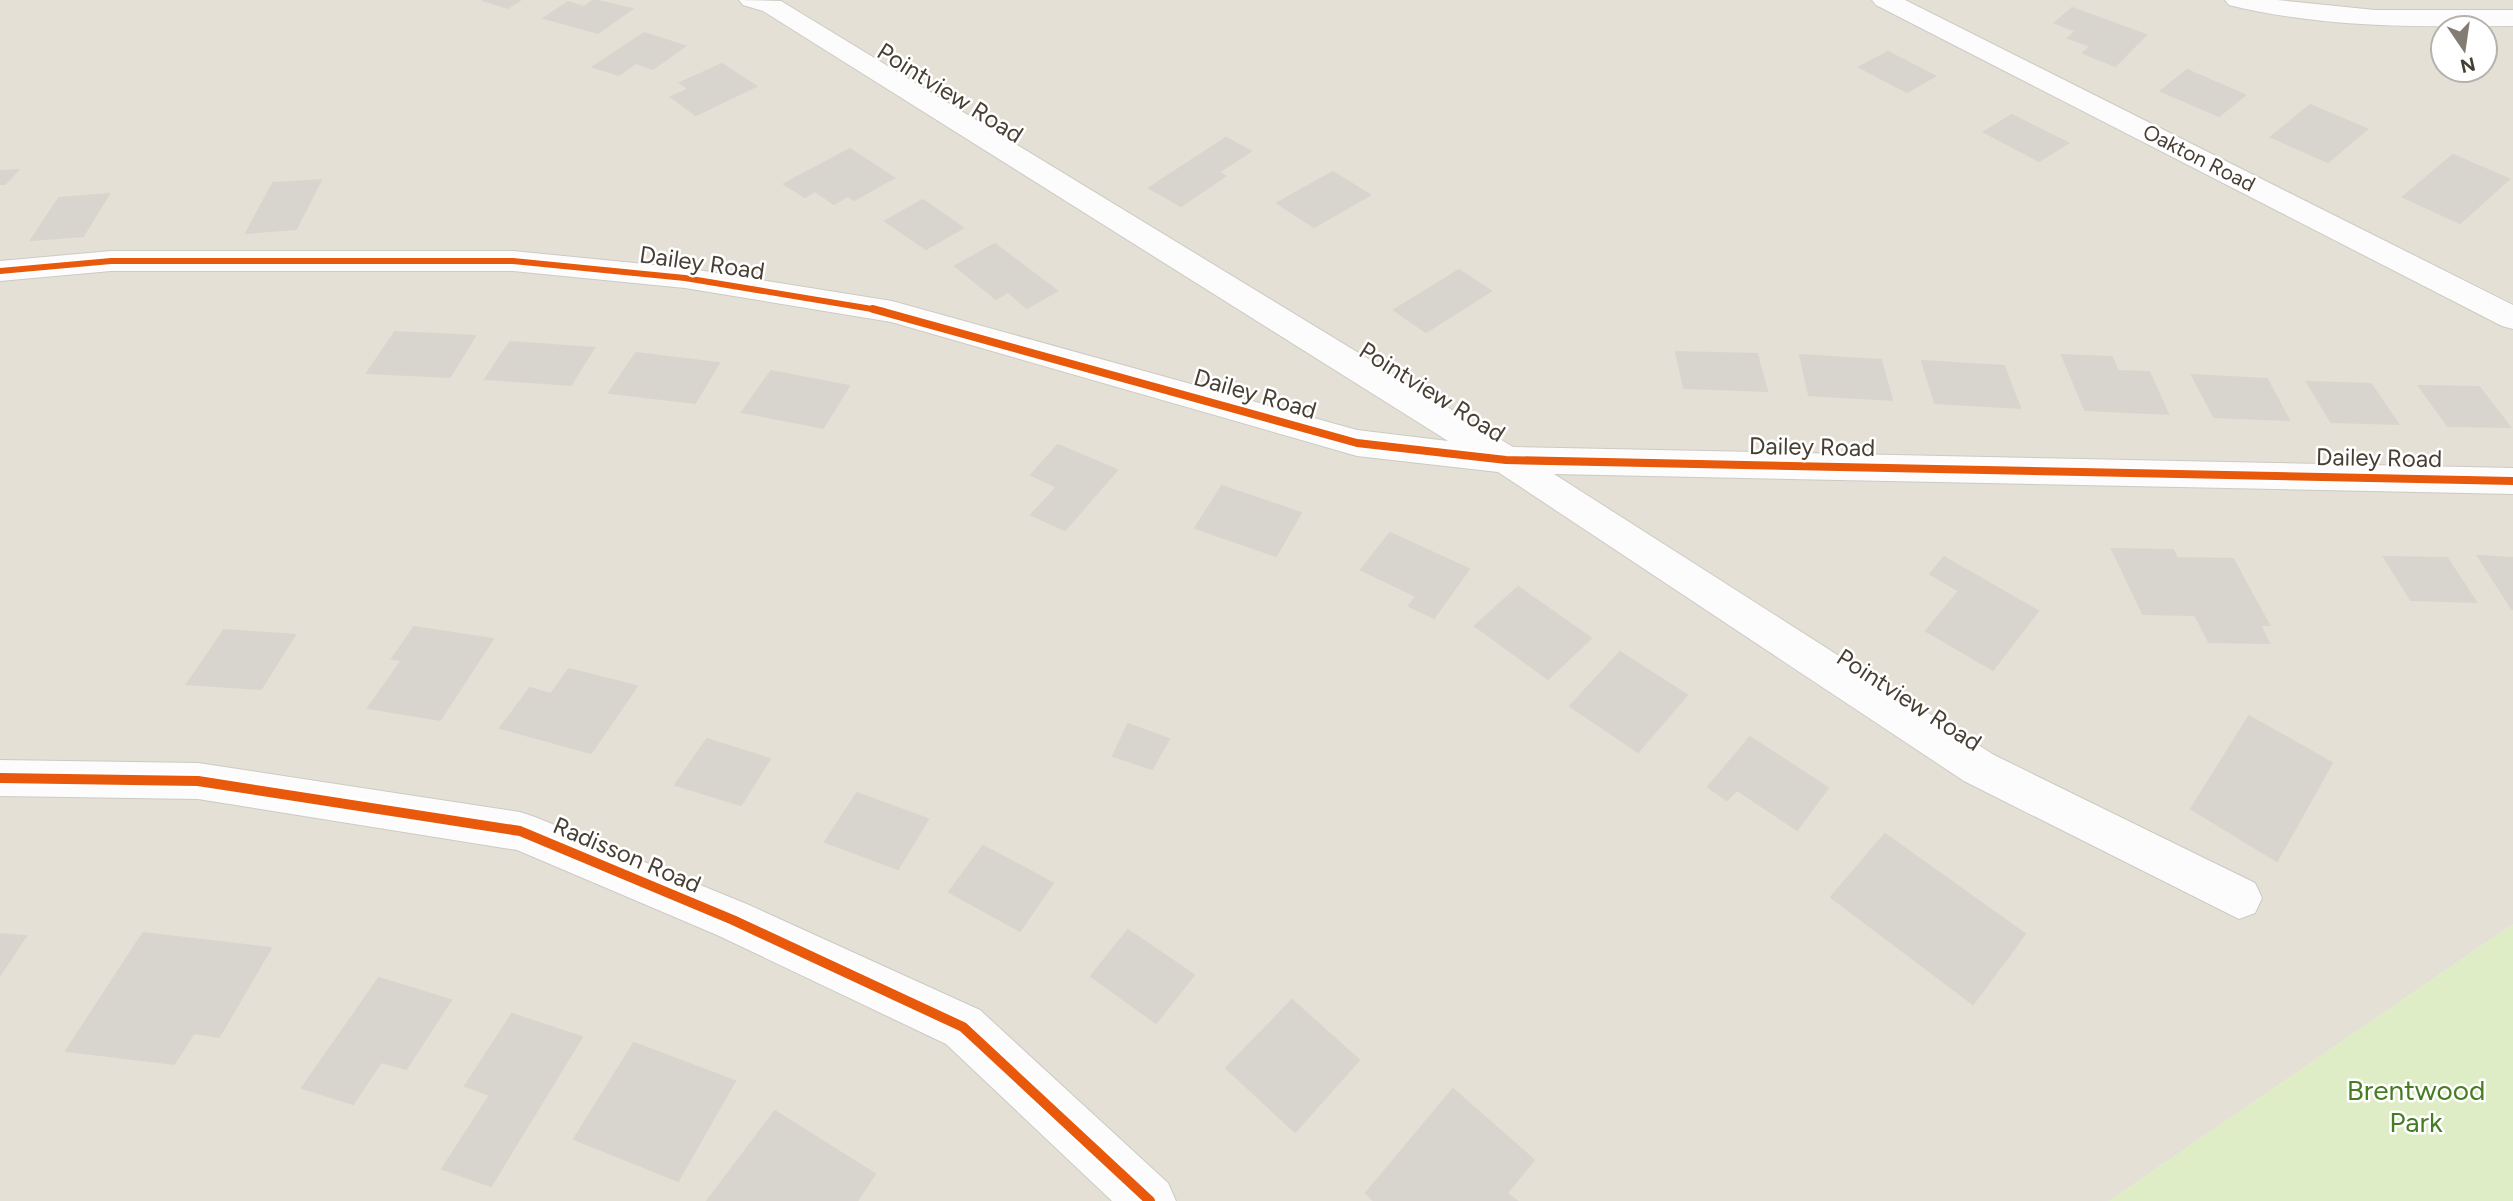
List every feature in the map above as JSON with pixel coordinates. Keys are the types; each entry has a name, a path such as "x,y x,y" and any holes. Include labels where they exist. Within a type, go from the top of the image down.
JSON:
{"street":[{"name":"Pointview Road","path":"752,0 772,6 1506,460 1979,768 2239,898"},
{"name":"Oakton Road","path":"1885,0 2513,318"},
{"path":"2238,0 2270,8 2391,19 2513,18"},
{"name":"Dailey Road","path":"0,271 111,261 513,261 685,278 892,312 1357,443 1506,460 2513,481"},
{"name":"Radisson Road","path":"0,778 198,781 520,831 733,920 963,1027 1150,1201"}],"shaded area":[{"path":"0,0 2513,0 2513,924 2109,1201 0,1201"}],"green space":[{"name":"Brentwood Park","path":"2513,924 2513,1201 2109,1201"}],"building":[{"path":"482,0 520,0 508,8"},
{"path":"594,0 632,9 598,33 544,18 568,2 584,7"},
{"path":"2072,8 2146,35 2115,66 2083,53 2091,46 2068,38 2076,31 2055,23"},
{"path":"644,33 685,46 653,69 636,63 619,75 593,67"},
{"path":"1888,52 1935,76 1907,92 1859,67"},
{"path":"722,64 756,86 696,115 671,97 689,89 680,83"},
{"path":"2187,70 2245,95 2219,116 2161,91"},
{"path":"2310,105 2367,129 2328,162 2271,137"},
{"path":"2012,115 2068,143 2039,161 1984,132"},
{"path":"1226,138 1251,151 1219,172 1225,176 1181,206 1149,188"},
{"path":"850,149 894,178 854,200 848,196 834,204 815,191 805,197 784,184"},
{"path":"2453,155 2509,179 2460,223 2403,197"},
{"path":"18,170 5,184 0,184 0,171"},
{"path":"1333,172 1370,195 1314,227 1277,203"},
{"path":"321,180 296,229 246,233 273,183"},
{"path":"109,194 83,236 31,240 59,198"},
{"path":"923,200 963,228 926,249 885,221"},
{"path":"995,244 1057,291 1027,308 1008,292 996,299 955,266"},
{"path":"1459,270 1491,291 1426,332 1394,310"},
{"path":"395,332 475,336 450,377 367,373"},
{"path":"510,342 594,348 571,385 485,379"},
{"path":"1676,352 1757,354 1767,391 1684,388"},
{"path":"636,353 719,363 695,403 609,393"},
{"path":"1800,355 1881,360 1892,400 1809,395"},
{"path":"2062,355 2112,357 2118,371 2149,372 2168,414 2085,410"},
{"path":"1922,361 2004,366 2020,408 1935,403"},
{"path":"771,371 849,386 823,428 742,412"},
{"path":"2192,375 2267,379 2289,420 2214,417"},
{"path":"2307,382 2371,384 2398,424 2331,422"},
{"path":"2419,386 2479,387 2510,427 2448,426"},
{"path":"1058,445 1117,470 1065,530 1031,515 1057,487 1031,475"},
{"path":"1222,486 1301,513 1276,556 1195,528"},
{"path":"1390,533 1469,569 1434,618 1409,606 1416,596 1361,570"},
{"path":"2112,549 2173,550 2177,558 2233,559 2269,625 2260,625 2269,643 2209,642 2195,615 2143,614"},
{"path":"2478,556 2513,558 2513,609 2512,609"},
{"path":"1944,557 2038,611 1993,670 1926,631 1959,591 1930,574"},
{"path":"2384,557 2447,558 2476,602 2411,600"},
{"path":"1518,587 1591,638 1548,679 1475,626"},
{"path":"414,627 493,639 440,720 368,708 402,660 392,659"},
{"path":"224,630 295,635 261,689 187,684"},
{"path":"1620,652 1687,695 1638,752 1570,706"},
{"path":"569,669 637,686 591,753 500,728 530,688 551,694"},
{"path":"2249,716 2332,763 2277,861 2191,809"},
{"path":"1128,724 1169,739 1152,769 1113,756"},
{"path":"1750,737 1828,788 1797,830 1737,790 1727,800 1708,787"},
{"path":"707,739 770,759 741,805 675,785"},
{"path":"857,793 928,819 898,869 825,842"},
{"path":"1885,834 2025,934 1973,1004 1831,897"},
{"path":"983,846 1053,883 1020,931 949,892"},
{"path":"1128,930 1194,975 1156,1023 1091,976"},
{"path":"143,933 271,948 219,1037 194,1033 174,1064 66,1051"},
{"path":"0,934 26,936 0,975"},
{"path":"379,978 451,1000 406,1069 381,1062 353,1104 302,1088"},
{"path":"1292,1000 1359,1060 1295,1132 1226,1068"},
{"path":"512,1014 582,1037 491,1186 442,1169 490,1095 465,1086"},
{"path":"634,1043 735,1081 678,1181 574,1139"},
{"path":"1453,1089 1534,1160 1507,1193 1517,1201 1374,1201 1366,1193"},
{"path":"775,1111 875,1174 857,1201 707,1201"}],"cycle path":[{"path":"0,271 111,261 513,261 685,278 892,312 1357,443 1506,460 2513,481"},
{"path":"0,778 198,781 520,831 733,920 963,1027 1150,1201"}]}
